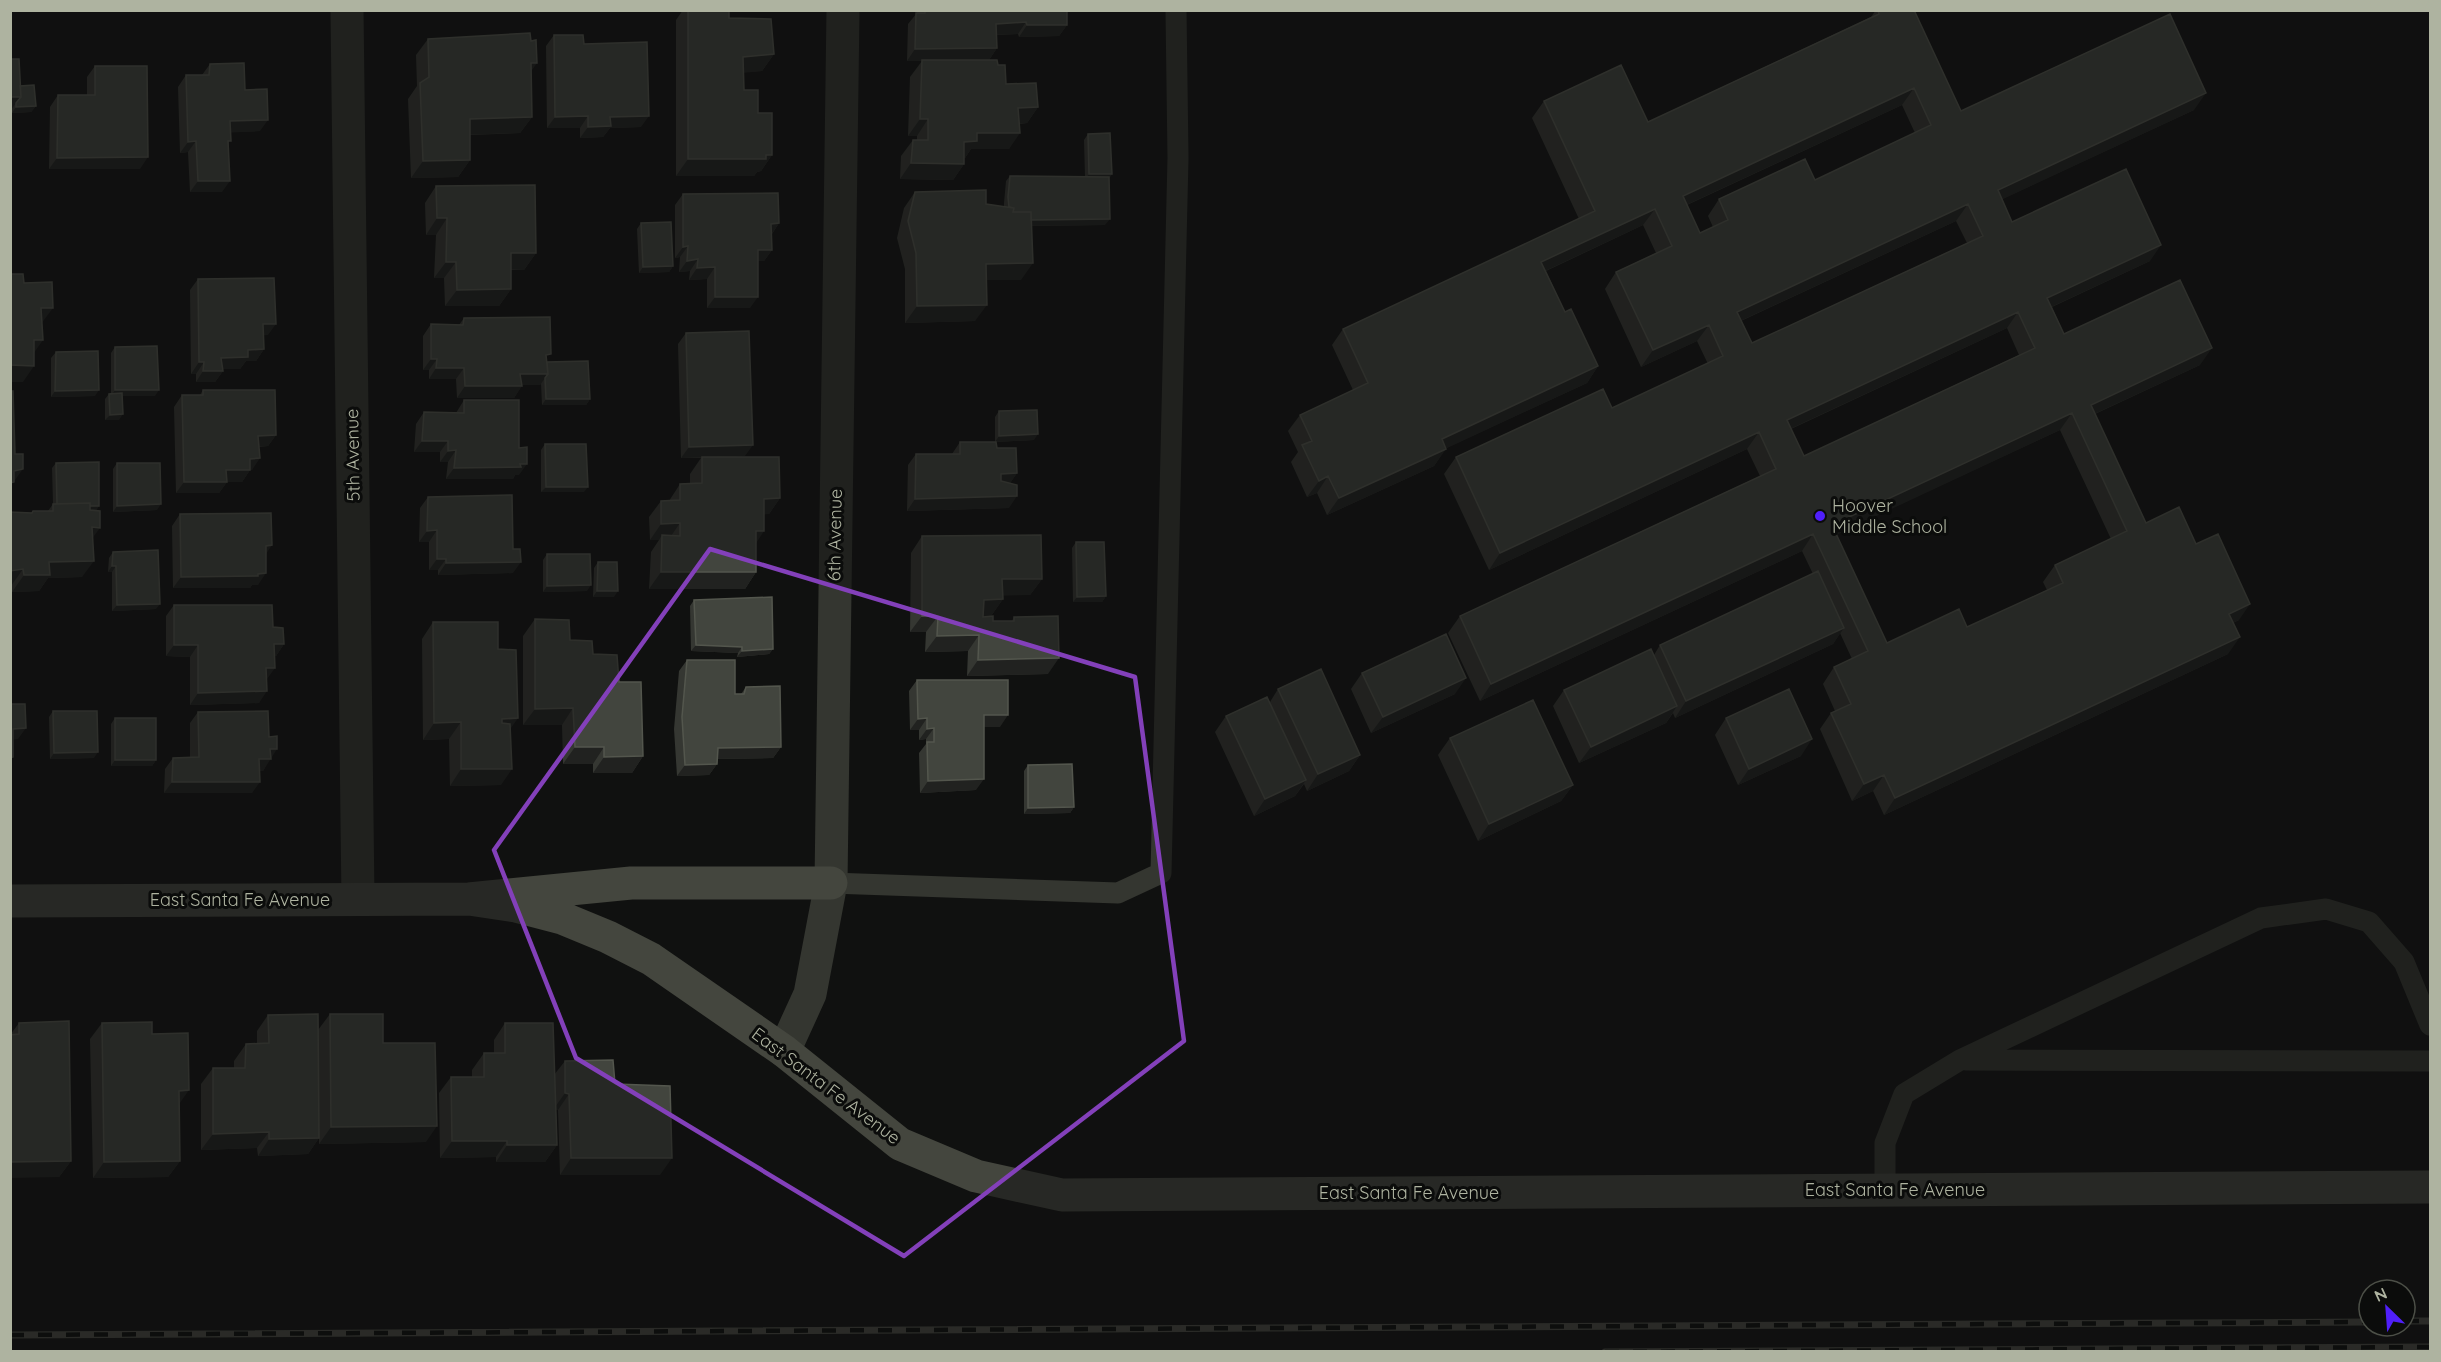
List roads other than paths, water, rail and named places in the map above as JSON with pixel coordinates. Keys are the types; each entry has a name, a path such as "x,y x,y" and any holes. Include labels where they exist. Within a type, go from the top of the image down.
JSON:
{"street":[{"name":"5th Avenue","path":"347,10 358,899"},
{"name":"6th Avenue","path":"784,1051 810,994 831,883 843,10"},
{"name":"East Santa Fe Avenue","path":"10,901 469,899 631,883 831,883"},
{"name":"East Santa Fe Avenue","path":"469,899 551,915 608,937 651,959 784,1051 900,1144 976,1176 1062,1195 2430,1187"}],"lane":[{"path":"831,883 1118,893 1161,873 1178,158 1176,10"},
{"path":"1885,1190 1885,1143 1904,1094 1960,1060 2261,918 2326,909 2369,922 2404,962 2430,1025"},
{"path":"1960,1060 2430,1061"}],"railway":[{"path":"2417,1321 2430,1321"},
{"path":"10,1335 2357,1322"},
{"path":"1605,1352 2430,1347"}],"place":[{"name":"Hoover Middle School","path":"1820,516"}]}
